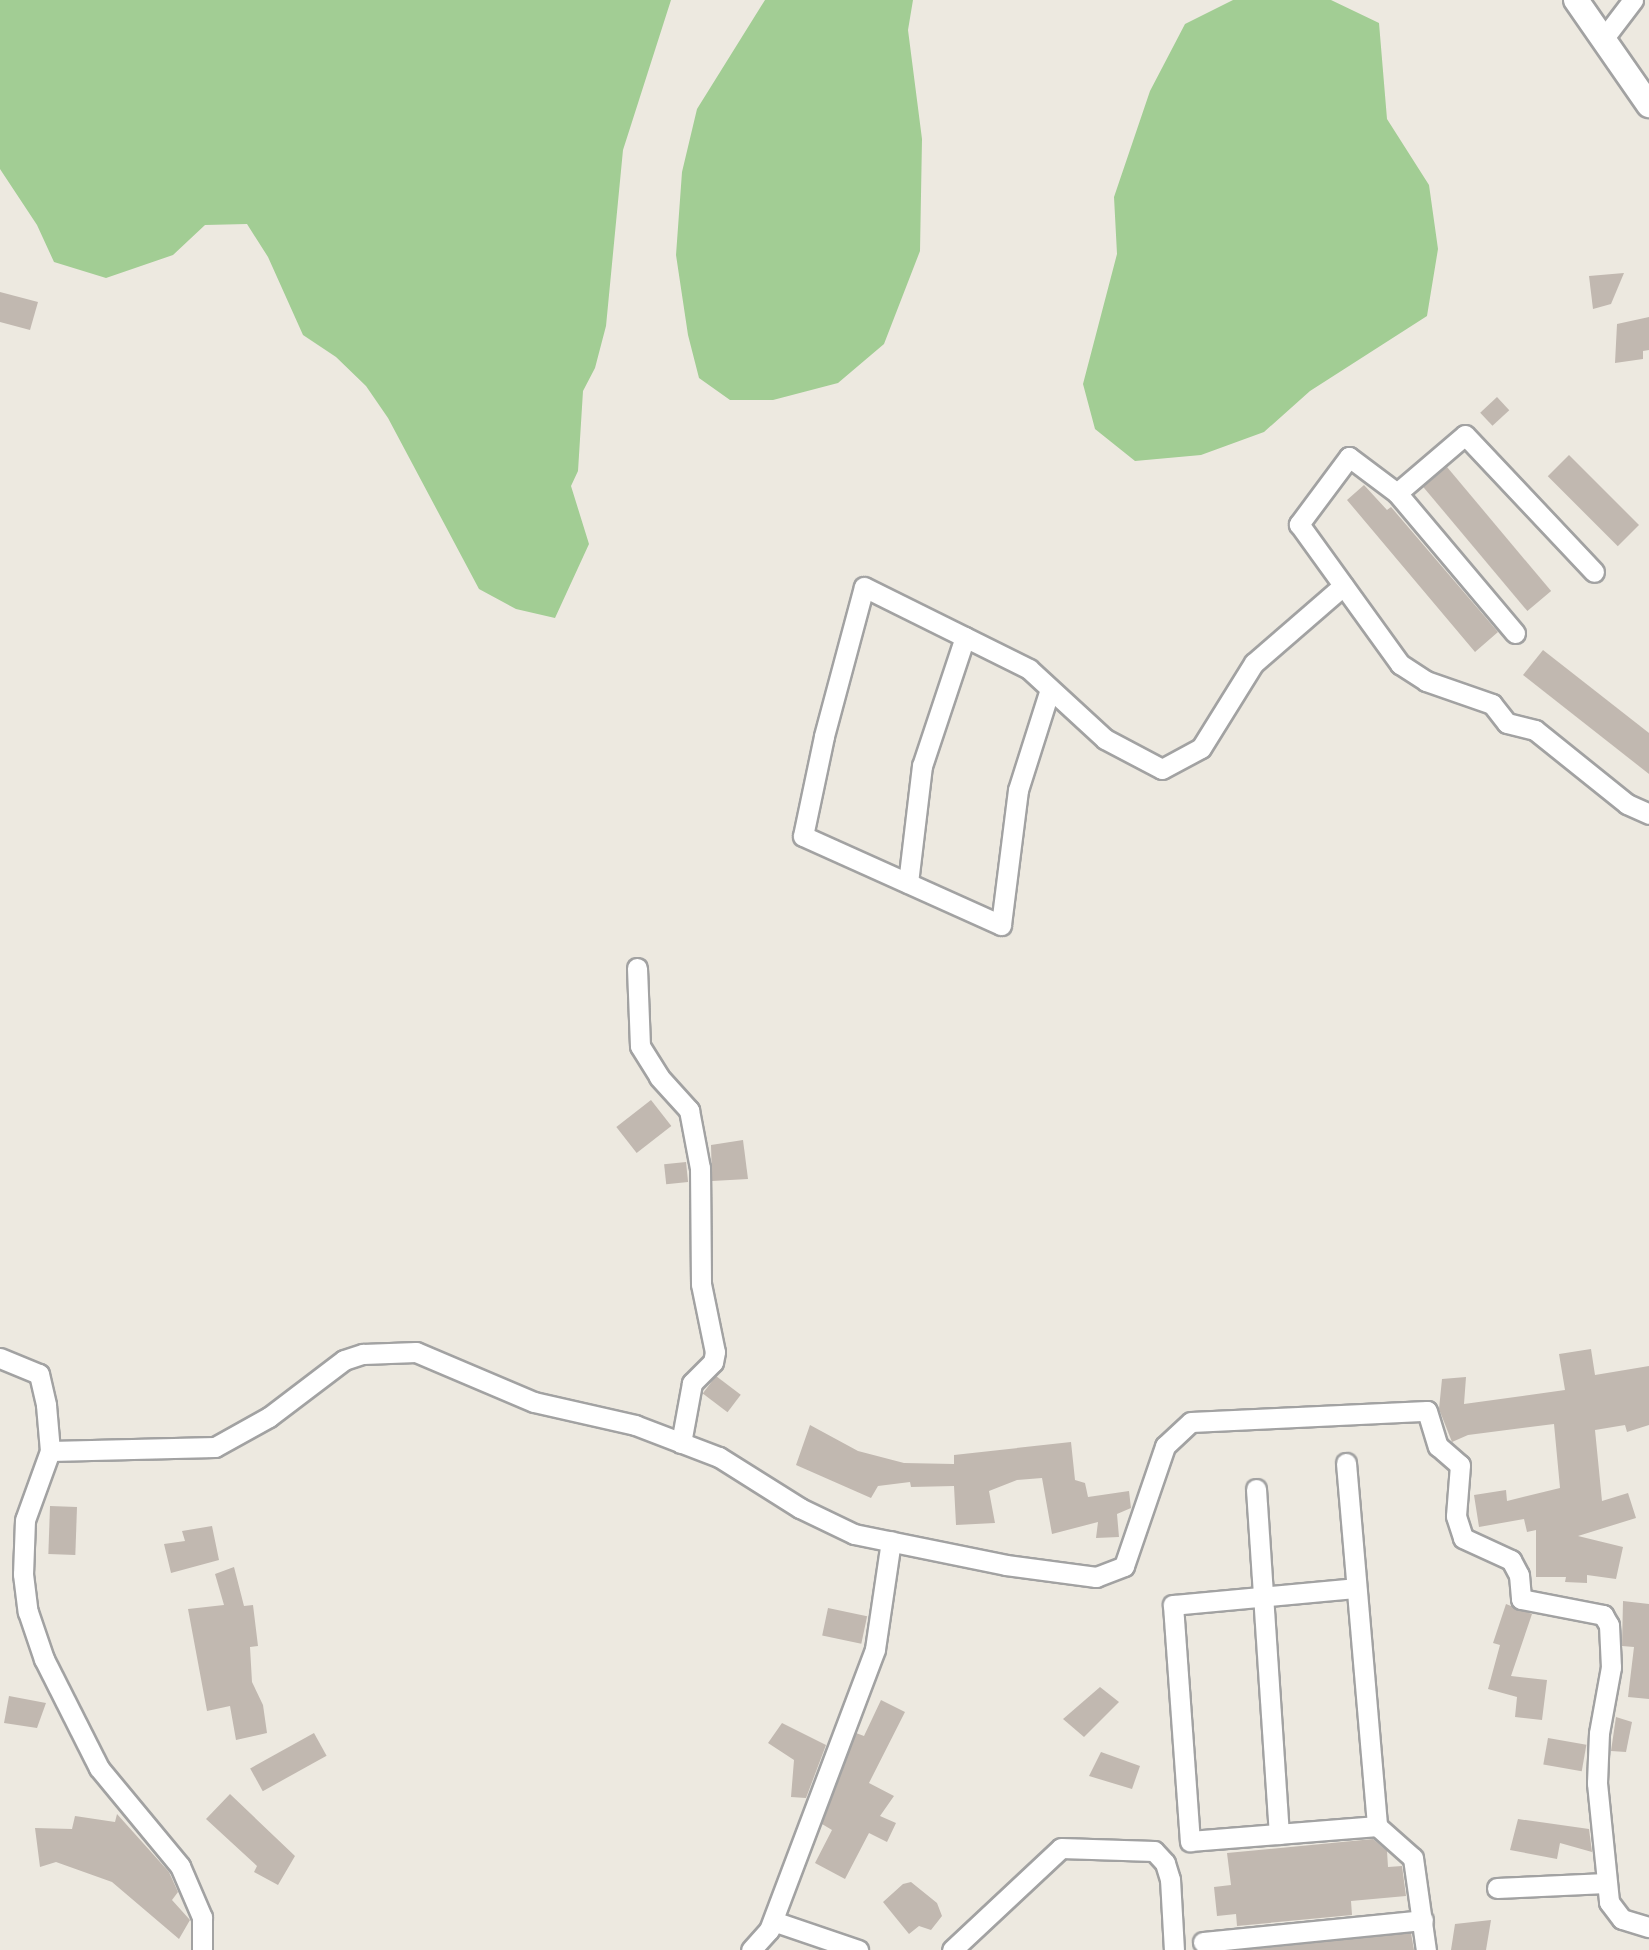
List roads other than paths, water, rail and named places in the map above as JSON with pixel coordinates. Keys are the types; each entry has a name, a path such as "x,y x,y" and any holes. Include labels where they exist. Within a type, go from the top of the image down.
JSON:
{"street":[{"path":"1576,0 1649,105"},
{"path":"1604,38 1633,0"},
{"path":"1397,493 1465,435 1594,572"},
{"path":"1515,633 1397,493 1349,457 1299,524 1400,664 1426,681 1492,704 1507,723 1535,730 1627,804 1649,814"},
{"path":"1050,689 1018,790 1001,925 803,836 824,736 864,587 1029,669 1105,739 1162,769 1201,748 1254,663 1343,586"},
{"path":"908,883 922,766 965,637"},
{"path":"637,968 640,1046 659,1077 689,1110 701,1168 701,1283 715,1352 713,1362 692,1383 681,1443"},
{"path":"50,1451 215,1447 269,1417 344,1360 393,1351 416,1352 451,1364 534,1402 635,1425 719,1457 800,1508 854,1534 1006,1565 1097,1577 1124,1566 1166,1447 1191,1422 1427,1411 1438,1446 1460,1465 1456,1516 1463,1538 1511,1560 1519,1575 1521,1599 1603,1615 1609,1625 1611,1667 1599,1733 1597,1783 1608,1902 1616,1913 1649,1927"},
{"path":"0,1359 39,1374 50,1451 25,1520 23,1574 28,1612 44,1659 99,1768 180,1866 202,1917 202,1950"},
{"path":"1346,1462 1377,1826 1413,1858 1426,1950"},
{"path":"1256,1489 1279,1834"},
{"path":"751,1950 763,1941 773,1921 875,1649 891,1541"},
{"path":"1356,1588 1172,1605 1190,1841 1377,1826"},
{"path":"952,1950 1061,1848 1154,1851 1166,1863 1170,1879 1174,1950"},
{"path":"1497,1888 1606,1883"},
{"path":"1203,1942 1423,1920"},
{"path":"773,1921 858,1950"}]}
